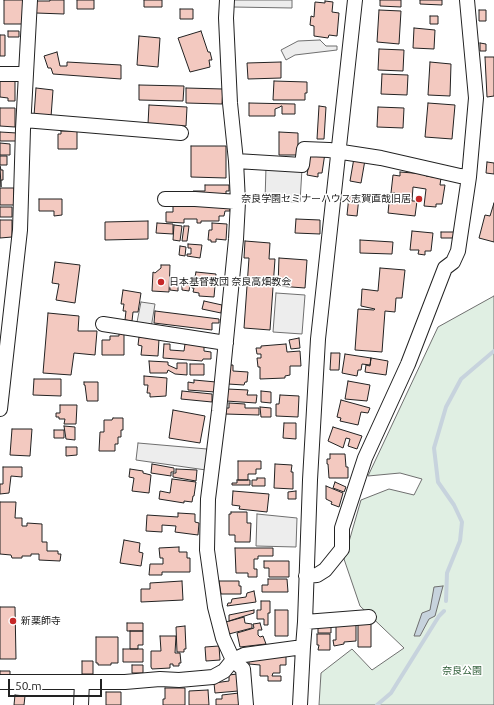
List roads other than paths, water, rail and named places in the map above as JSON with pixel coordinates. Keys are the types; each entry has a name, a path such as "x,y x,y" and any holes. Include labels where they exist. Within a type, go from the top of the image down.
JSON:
{"street":[{"path":"0,409 20,230 30,0"},
{"path":"226,0 230,103 236,161 238,202 226,343 208,499 207,550 215,607 223,638 233,660 243,669 246,705"},
{"path":"300,705 318,339 355,0"},
{"path":"306,576 316,575 325,570 342,549 342,528 365,458 408,364 445,268 453,262 458,251 469,177 476,98 467,0"},
{"path":"0,74 26,74"},
{"path":"24,120 180,132"},
{"path":"236,161 302,165 304,149 338,151 381,158 469,177"},
{"path":"165,199 195,199 238,202"},
{"path":"103,324 226,343"},
{"path":"305,622 369,617"},
{"path":"0,682 125,682 213,677 224,671 233,660 244,655 303,647"},
{"path":"81,705 82,682"}],"waterway":[{"path":"446,601 447,573 460,541 462,522 454,505 438,482 434,448 446,407 461,379 494,351"},
{"path":"377,705 391,693 439,616 444,611"}],"place":[{"name":"奈良学園セミナーハウス志賀直哉旧居","path":"419,199"},
{"name":"日本基督教団 奈良高畑教会","path":"161,282"},
{"name":"新薬師寺","path":"13,621"}],"park label":[{"name":"奈良公園","path":"462,671"}]}
